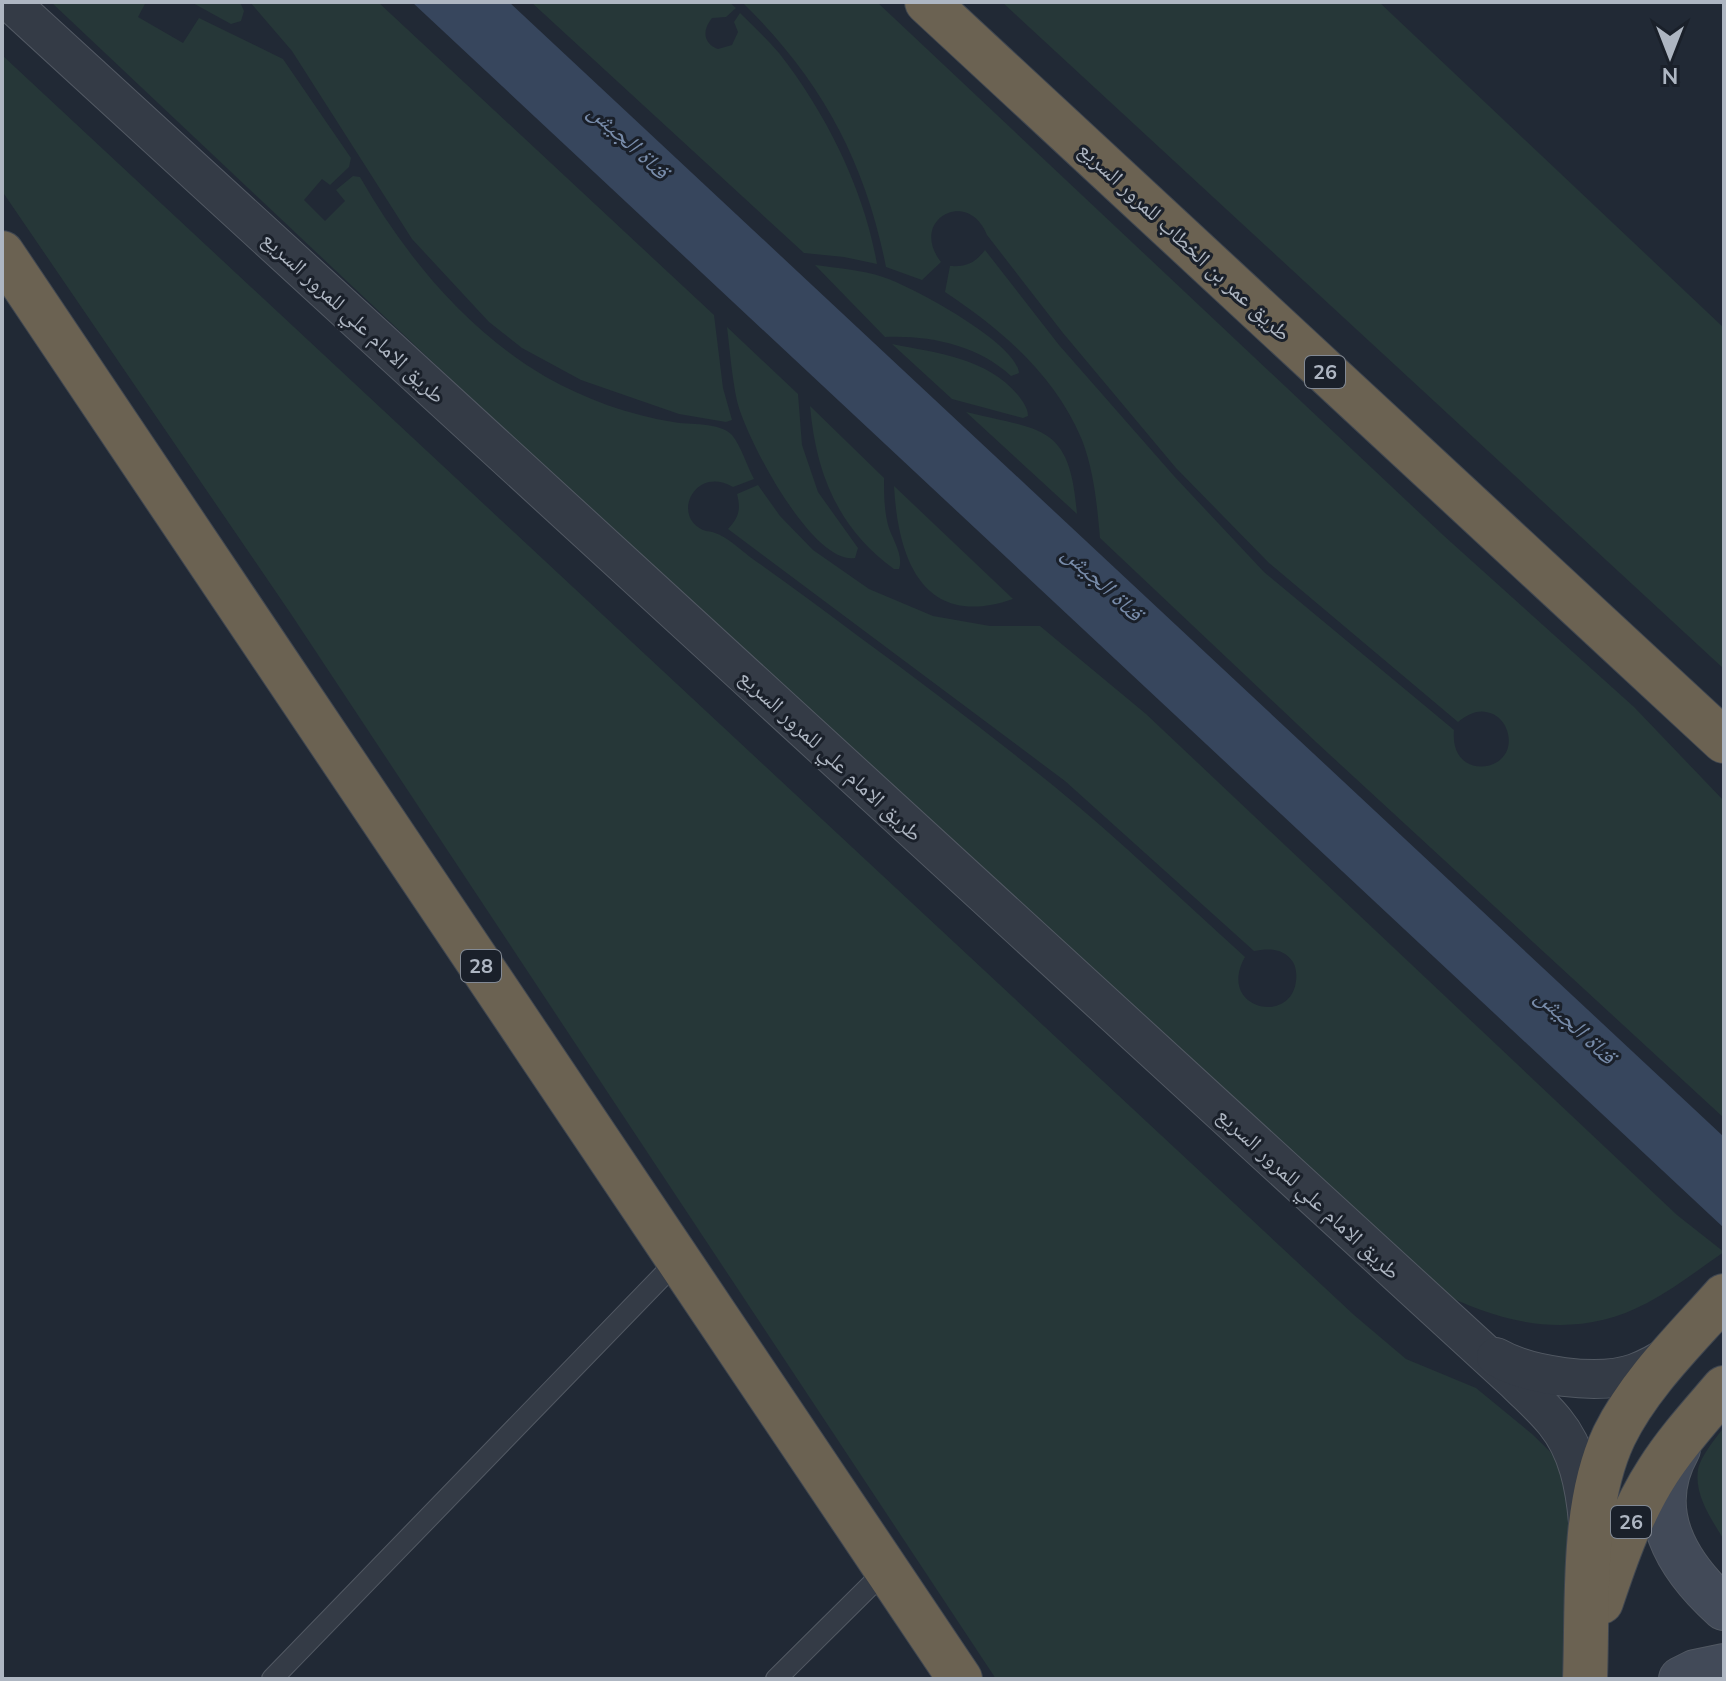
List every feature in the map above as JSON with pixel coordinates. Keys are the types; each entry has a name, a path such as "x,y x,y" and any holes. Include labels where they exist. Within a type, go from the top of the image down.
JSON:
{"highway":[{"name":"طريق عمر بن الخطاب للمرور السريع","path":"927,2 1724,741"},
{"name":"28","path":"2,253 960,1679"},
{"path":"1615,642 1724,761"},
{"path":"1586,1679 1590,1545 1599,1480 1615,1435 1646,1386 1724,1296"},
{"name":"26","path":"1586,1679 1597,1614 1616,1556 1652,1482 1724,1388"}],"main road":[{"path":"1691,1428 1673,1459 1663,1486 1663,1512 1672,1543 1687,1569 1724,1608"},
{"path":"1681,1679 1695,1672 1724,1666"}],"street":[{"name":"طريق الامام علي للمرور السريع","path":"10,2 1556,1423 1576,1458 1586,1499 1590,1545"},
{"path":"1473,1344 1503,1361 1536,1372 1594,1378 1633,1374 1675,1351"}],"lane":[{"path":"272,1679 678,1260"},
{"path":"776,1679 887,1569"}],"shaded area":[{"path":"51,2 146,2 138,17 183,43 199,18 283,59 351,158 349,167 330,185 322,179 304,200 325,221 345,201 336,190 353,176 360,177 397,235 440,289 464,314 517,358 561,385 608,405 657,419 712,426 732,435 754,479 733,487 708,482 698,487 688,504 694,523 703,530 720,535 804,596 958,710 1080,807 1245,957 1239,975 1240,989 1247,999 1270,1007 1282,1004 1291,995 1296,974 1289,957 1275,950 1254,951 1065,781 728,529 738,513 737,494 758,485 780,516 813,550 869,589 933,616 990,626 1040,626 1146,714 1677,1215 1724,1252 1647,1303 1594,1322 1567,1325 1513,1320 1436,1290 635,553"},
{"path":"191,2 240,2 244,11 241,21 231,24"},
{"path":"250,2 378,2 714,315 723,388 732,420 726,422 679,414 581,380 522,348 489,322 412,239 292,51"},
{"path":"531,2 729,2 736,8 726,17 712,18 706,32 707,40 718,49 732,45 738,32 734,22 740,13 779,53 812,101 841,153 863,208 877,264 804,253"},
{"path":"742,2 877,2 1443,535 1634,707 1724,801 1724,1118 1100,538 1089,464 1071,417 1025,356 987,322 945,292 950,266 970,263 985,250 1059,345 1174,476 1264,572 1454,730 1455,747 1462,758 1471,765 1482,766 1494,764 1503,757 1508,747 1508,734 1501,720 1488,712 1479,712 1458,722 1269,563 1176,468 1063,333 978,221 967,213 955,211 936,222 932,233 933,247 941,262 922,280 886,267 866,191 835,123 794,60"},
{"path":"1002,2 1379,2 1724,328 1724,669"},
{"path":"2,55 1354,1315 1406,1359 1476,1388 1532,1434 1572,1473 1565,1679 996,1679 291,614 2,191"},
{"path":"815,265 875,275 916,292 982,332 1014,361 1019,373 1011,376 984,357 952,344 919,338 885,337"},
{"path":"727,327 798,394 802,445 818,492 858,548 855,558 838,555 820,542 801,521 767,469 737,401"},
{"path":"892,344 960,359 992,373 1018,395 1028,416 1023,418 952,399"},
{"path":"810,406 884,478 886,513 899,553 899,569 894,569 858,536 833,498 818,454"},
{"path":"966,412 1015,423 1048,436 1068,463 1077,514"},
{"path":"894,486 1013,599 982,606 957,605 937,597 922,582 910,563 902,540"},
{"path":"1724,1427 1724,1540 1705,1507 1697,1479 1702,1459"}],"water":[{"name":"قناة الجيش","path":"412,2 509,2 1724,1137 1724,1228"}]}
